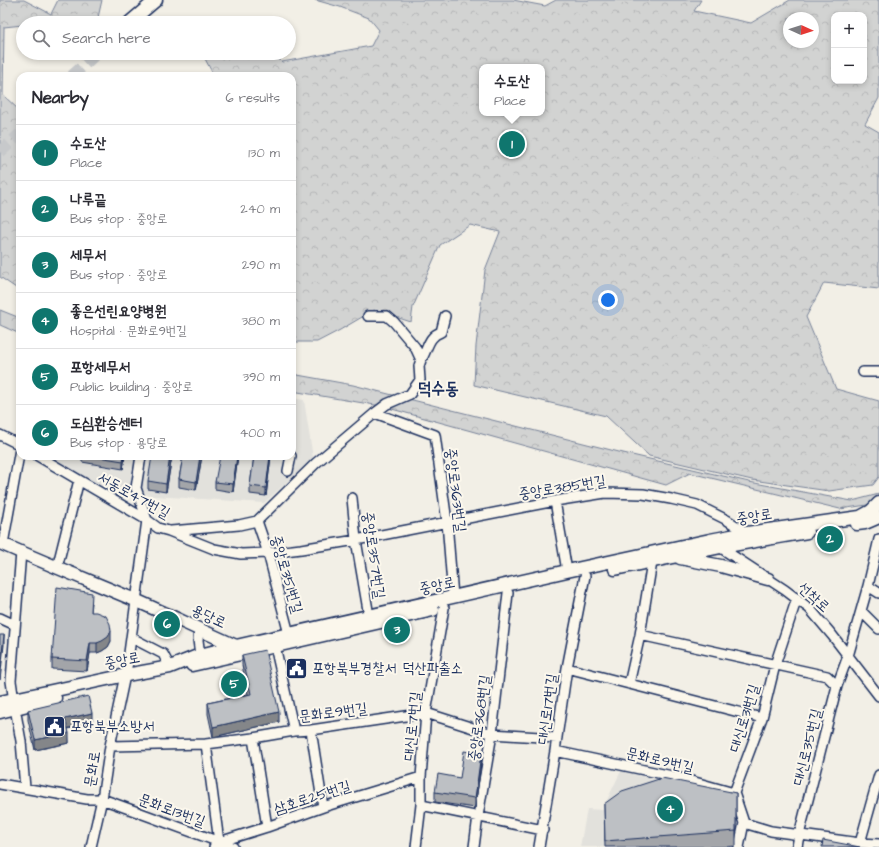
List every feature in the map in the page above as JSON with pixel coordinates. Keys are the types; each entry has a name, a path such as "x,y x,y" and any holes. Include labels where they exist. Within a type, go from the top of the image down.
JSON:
{"main road":[{"path":"137,16 156,0"},
{"path":"144,16 161,0"},
{"name":"중앙로","path":"0,712 14,704 240,650 290,634 566,571 747,533 860,517 871,511 879,503"},
{"name":"중앙로","path":"125,677 170,667 200,655 275,646 585,576 721,548 865,523 879,517"},
{"name":"용당로","path":"2,544 199,629 240,650"},
{"path":"675,557 721,566 768,579"},
{"name":"중앙로","path":"0,702 14,704"}],"street":[{"path":"368,316 387,316 415,346 422,360"},
{"path":"169,531 240,525 257,521 316,462 375,413 387,404 410,394 420,380 419,366 429,342 435,335 441,332 445,316"},
{"path":"863,372 879,372"},
{"name":"중앙로363번길","path":"375,413 435,434 447,522 453,598"},
{"path":"0,435 16,443"},
{"name":"용당로","path":"2,544 18,460"},
{"name":"서동로47번길","path":"45,460 158,528 214,549 241,554 268,553 356,540"},
{"path":"136,601 147,520 136,488 140,460"},
{"path":"288,471 290,460"},
{"path":"57,568 79,480"},
{"name":"중앙로385번길","path":"356,540 555,501 605,493 643,494 697,505 727,520 747,533"},
{"name":"중앙로357번길","path":"352,498 356,540 369,616"},
{"path":"555,501 566,571"},
{"name":"중앙로351번길","path":"257,521 268,553 290,634"},
{"name":"대신로35번길","path":"797,847 837,686 848,656 861,611 879,539"},
{"name":"선착로","path":"710,540 797,598 810,609 879,696"},
{"path":"21,552 11,681 21,741 25,788"},
{"path":"629,684 640,635 652,562"},
{"name":"대신로17번길","path":"540,847 567,668 585,576"},
{"path":"868,586 879,593"},
{"name":"중앙로368번길","path":"474,847 492,734 508,593"},
{"name":"대신로31번길","path":"734,793 762,718 775,665 797,598"},
{"name":"문화로","path":"91,847 102,800 110,746 125,677 132,638 136,601"},
{"name":"대신로7번길","path":"416,847 421,805 421,777 426,713 444,608"},
{"path":"861,611 879,629"},
{"path":"0,618 15,625"},
{"path":"199,629 198,640 200,655"},
{"path":"640,635 827,676 837,686"},
{"path":"132,638 163,654 170,667"},
{"path":"275,646 294,731"},
{"path":"567,668 762,718"},
{"name":"문화로9번길","path":"110,746 206,744 426,713 492,734 557,738"},
{"path":"311,730 323,807"},
{"path":"253,738 267,827"},
{"path":"206,744 217,844"},
{"name":"문화로9번길","path":"555,751 678,777 734,793"},
{"path":"860,843 879,775"},
{"name":"삼호로25번길","path":"217,844 323,807 421,777"},
{"name":"문화로13번길","path":"0,784 87,799 102,800 217,844 233,847"},
{"path":"734,793 744,823 739,847"},
{"path":"421,805 542,830"},
{"path":"744,823 771,831 860,843 879,844"}],"shaded area":[{"path":"296,399 304,400 313,458 264,503 154,496 94,483 57,460 296,460"},
{"path":"621,771 733,801 740,813 740,833 737,847 580,847 587,809 603,810"}],"green space":[{"path":"0,0 24,0 51,14 58,0 102,0 98,16 16,16 16,26 4,27 3,95 16,107 16,288 0,277"},
{"path":"315,0 513,0 545,6 556,0 701,0 694,11 751,23 790,0 879,0 879,98 865,124 879,132 879,289 824,283 806,317 836,389 879,401 879,477 873,485 829,491 752,480 649,456 606,416 474,385 476,346 485,270 500,232 470,225 440,245 413,307 411,322 374,310 317,342 296,342 296,72 212,72 206,60 280,60 282,62 296,60 371,46 379,30 369,18 340,7"},
{"path":"0,310 16,316 16,332 0,325"},
{"path":"296,375 353,385 619,452 749,482 852,501 879,494 879,496 874,504 840,509 690,473 666,485 381,406 296,392"}],"building":[{"path":"151,460 169,460 166,484 148,481"},
{"path":"182,460 199,460 196,482 179,479"},
{"path":"219,460 236,460 233,484 215,482"},
{"path":"253,460 270,460 266,488 250,486"},
{"path":"57,587 92,593 91,612 96,612 106,616 110,624 111,631 108,637 97,643 90,643 87,661 52,659"},
{"path":"0,635 4,635 0,670"},
{"path":"265,650 279,712 213,727 208,703 251,694 242,655"},
{"path":"88,696 92,713 65,719 69,733 35,740 28,710"},
{"path":"464,751 481,754 475,798 435,792 438,774 460,778"},
{"path":"662,778 736,793 736,831 605,841 604,804 622,791"},
{"path":"823,840 860,847 822,847"}],"tunnel":[{"path":"76,72 89,60"},
{"path":"0,152 16,138"}],"place":[{"name":"수도산","path":"512,144"},
{"name":"나루끝","path":"830,539"},
{"name":"도심환승센터","path":"167,624"},
{"name":"세무서","path":"397,630"},
{"name":"포항북부경찰서 덕산파출소","path":"297,668"},
{"name":"포항세무서","path":"234,684"},
{"name":"포항북부소방서","path":"54,726"},
{"name":"좋은선린요양병원","path":"670,809"}],"district":[{"name":"덕수동","path":"438,388"}]}
